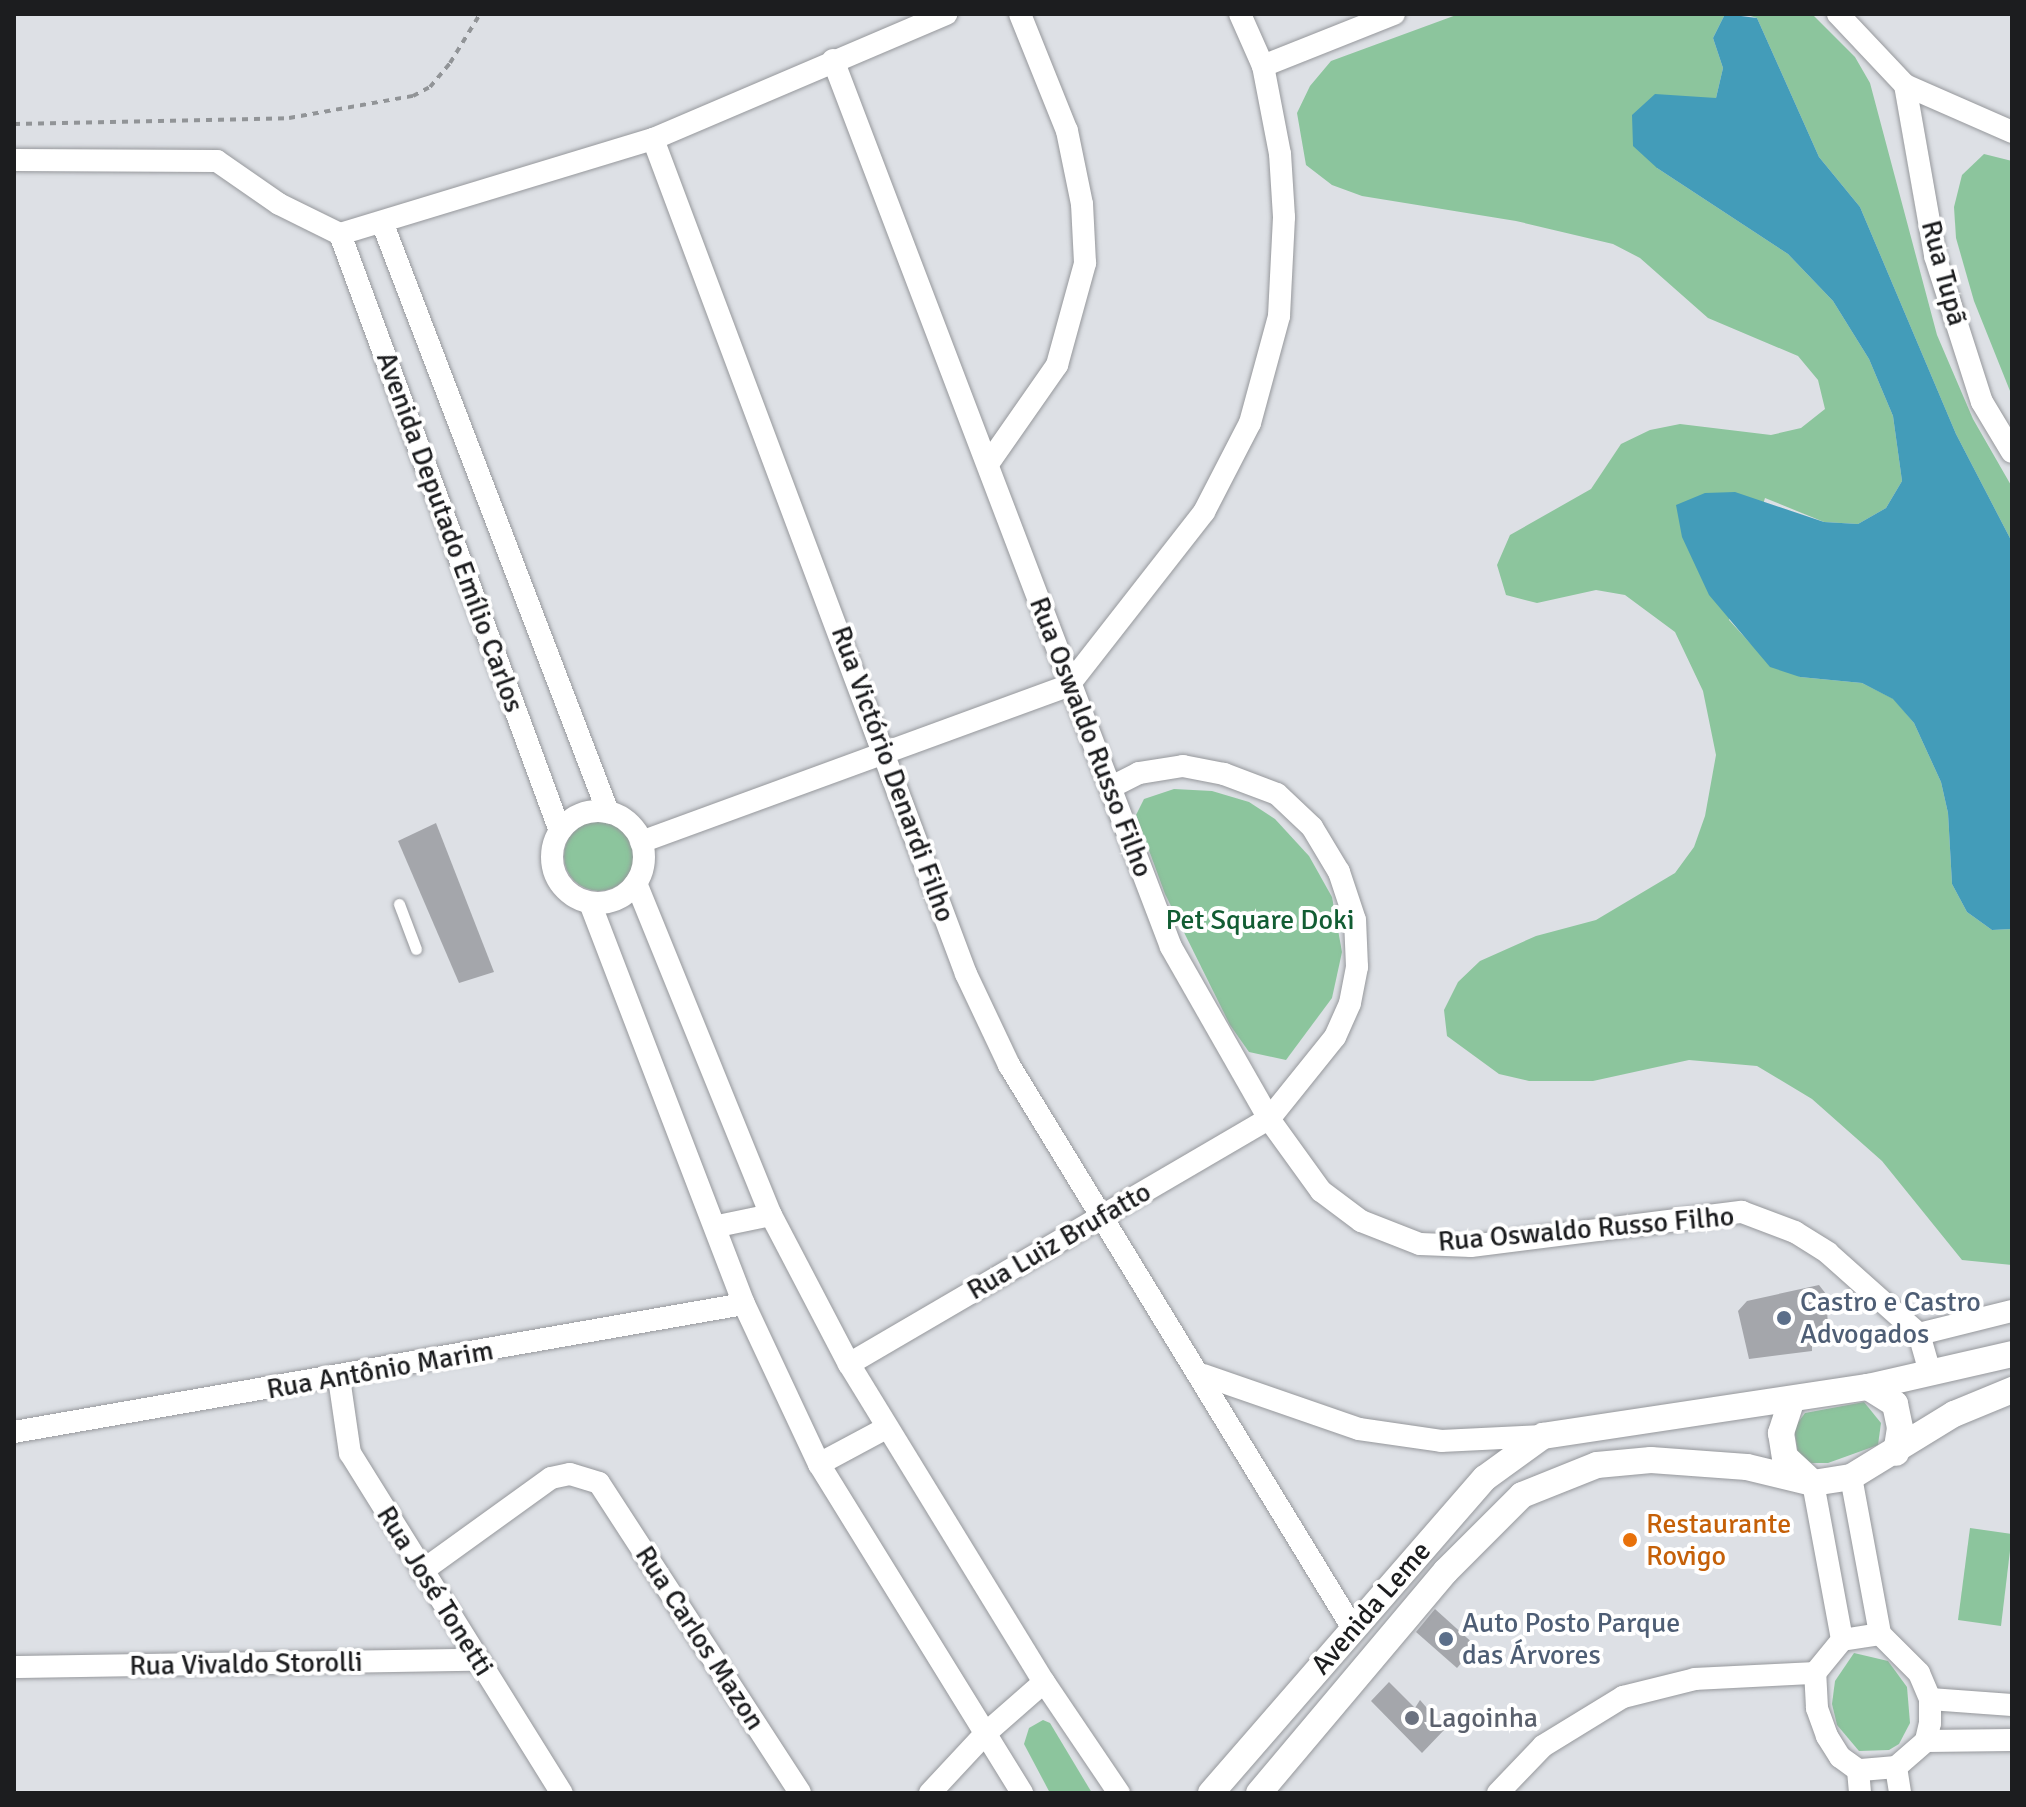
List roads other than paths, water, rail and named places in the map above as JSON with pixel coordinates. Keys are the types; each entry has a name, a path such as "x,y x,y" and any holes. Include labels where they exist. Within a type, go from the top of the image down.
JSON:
{"street":[{"path":"14,160 217,161 279,204 340,234 653,139 946,14"},
{"path":"988,464 1057,365 1085,263 1082,204 1067,131 1020,14"},
{"path":"641,842 1068,686 1204,512 1250,423 1279,316 1284,217 1280,154 1263,66 1240,14"},
{"path":"1263,66 1394,14"},
{"path":"1838,14 1905,85 2012,132"},
{"name":"Rua Oswaldo Russo Filho","path":"833,60 988,464 1068,686 1111,787 1171,947 1269,1119 1321,1191 1361,1221 1420,1244 1471,1246 1742,1212 1795,1232 1828,1253 1919,1334"},
{"name":"Rua Tupã","path":"1905,85 1935,256 1982,402 2012,452"},
{"name":"Rua Victório Denardi Filho","path":"653,139 886,750 966,974 1009,1065 1099,1218 1203,1375 1352,1627"},
{"name":"Avenida Deputado Emílio Carlos","path":"382,222 608,812"},
{"name":"Avenida Deputado Emílio Carlos","path":"340,234 560,831"},
{"path":"1111,787 1139,773 1183,766 1224,774 1277,794 1312,827 1339,872 1355,920 1357,967 1350,1003 1335,1037 1269,1119"},
{"path":"608,812 629,823 641,842 644,863 636,883 616,900 590,903 570,894 555,874 552,850 560,831 581,814 608,812"},
{"path":"636,883 771,1215 849,1364 1044,1682 1119,1793"},
{"path":"590,903 718,1226 744,1304 819,1464 1022,1793"},
{"name":"Rua Luiz Brufatto","path":"849,1364 1269,1119"},
{"path":"718,1226 771,1215"},
{"name":"Rua Antônio Marim","path":"14,1432 339,1378 744,1304"},
{"path":"1929,1370 1919,1334 2012,1311"},
{"path":"1203,1375 1359,1429 1441,1441 1543,1436 1792,1399 1868,1387 1929,1370 2012,1354"},
{"name":"Rua José Tonetti","path":"339,1378 350,1453 562,1793"},
{"path":"1868,1387 1895,1404 1900,1428 1896,1453"},
{"path":"1813,1483 1851,1477 1896,1453 1954,1414 2012,1390"},
{"path":"1792,1399 1781,1433 1785,1457 1813,1483 1842,1640"},
{"path":"819,1464 886,1428"},
{"name":"Avenida Leme","path":"1211,1793 1352,1627 1485,1478 1543,1436"},
{"name":"Avenida Leme","path":"1259,1793 1446,1571 1522,1495 1597,1465 1651,1460 1747,1467 1813,1483"},
{"name":"Rua Carlos Mazon","path":"422,1571 551,1478 570,1474 599,1483 800,1793"},
{"path":"1851,1477 1880,1634 1908,1657 1930,1699 1926,1741"},
{"path":"1880,1634 1842,1640 1815,1673 1817,1708 1827,1736 1840,1757 1858,1770 1896,1767 1926,1741 1962,1738 2012,1740"},
{"name":"Rua Vivaldo Storolli","path":"14,1667 477,1660"},
{"path":"1498,1793 1543,1746 1623,1697 1695,1679 1815,1673"},
{"path":"930,1793 986,1733 1044,1682"},
{"path":"1930,1699 1963,1704 2012,1705"},
{"path":"1962,1738 1963,1704"},
{"path":"1896,1767 1900,1793"},
{"path":"1858,1770 1860,1793"}],"lane":[{"path":"399,904 416,949"}],"water":[{"path":"1725,14 1757,18 1819,157 1860,207 1956,434 2012,542 2012,929 1992,930 1967,912 1952,884 1948,813 1941,782 1914,723 1893,699 1862,683 1800,677 1770,667 1709,595 1682,537 1676,505 1705,493 1735,492 1824,522 1858,524 1886,508 1902,481 1893,416 1869,359 1833,301 1788,254 1657,168 1633,146 1632,115 1655,94 1716,98 1723,68 1713,38"}],"place":[{"name":"Castro e Castro Advogados","path":"1784,1318"},
{"name":"Restaurante Rovigo","path":"1630,1540"},
{"name":"Auto Posto Parque das Árvores","path":"1446,1639"},
{"name":"Lagoinha","path":"1412,1718"}],"park label":[{"name":"Pet Square Doki","path":"1260,920"}]}
